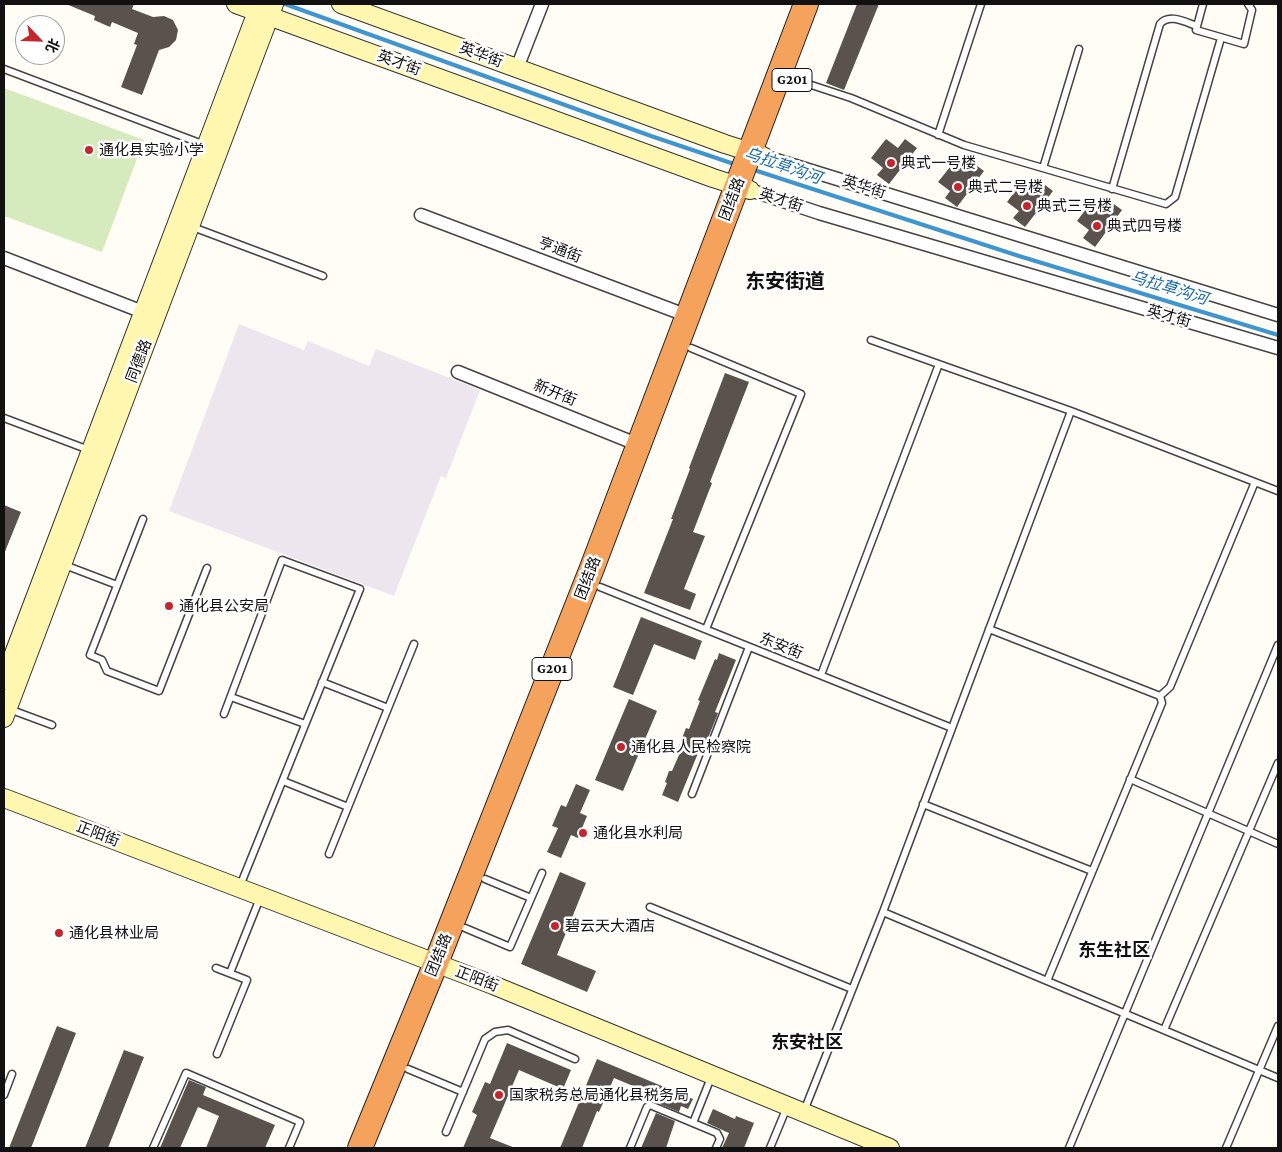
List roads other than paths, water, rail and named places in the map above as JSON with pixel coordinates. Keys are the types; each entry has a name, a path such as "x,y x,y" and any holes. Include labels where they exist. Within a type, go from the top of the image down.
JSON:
{"highway":[{"name":"团结路","path":"360,1148 442,966 465,928 600,587 691,348 806,4"},
{"name":"团结路","path":"756,154 793,79 821,4"},
{"name":"团结路","path":"375,1148 408,1069 442,966 512,773 688,316 744,188"}],"street":[{"name":"英才街","path":"236,4 267,9 744,188 819,213 1278,348"},
{"name":"英华街","path":"341,4 756,154 1278,315"},
{"path":"518,68 542,4"},
{"name":"同德路","path":"4,680 206,145 267,9"},
{"name":"同德路","path":"6,713 190,226 267,9"},
{"name":"亨通街","path":"421,215 688,316"},
{"path":"4,258 143,312"},
{"name":"新开街","path":"458,372 639,444"},
{"name":"正阳街","path":"4,798 442,966 890,1148"}],"lane":[{"path":"938,135 981,4"},
{"path":"1203,4 1196,30 1244,44 1252,10 1248,4"},
{"path":"1112,189 1160,24 1166,19 1172,18 1197,26"},
{"path":"793,79 851,98 964,145 1166,204 1174,197 1222,38"},
{"path":"1043,168 1079,49"},
{"path":"4,69 206,145"},
{"path":"190,226 322,276"},
{"path":"871,340 1070,412 1278,491"},
{"path":"691,348 801,394 706,629"},
{"path":"821,675 939,364"},
{"path":"770,1148 795,1109 852,989 883,912 1070,412"},
{"path":"4,418 91,450"},
{"path":"1160,696 1170,687 1255,482"},
{"path":"143,519 90,655 102,660 107,671 159,691 207,568"},
{"path":"224,714 282,560 360,589 240,888"},
{"path":"62,564 117,585"},
{"name":"东安街","path":"600,587 952,728"},
{"path":"989,629 1160,696"},
{"path":"329,854 414,644"},
{"path":"1069,1148 1278,645"},
{"path":"692,794 749,647"},
{"path":"322,682 388,708"},
{"path":"231,696 305,724"},
{"path":"1047,981 1162,703 1160,696"},
{"path":"6,713 52,726"},
{"path":"1164,1030 1278,763"},
{"path":"1130,779 1278,844"},
{"path":"283,781 348,807"},
{"path":"923,804 1092,871"},
{"path":"465,928 510,947 542,873"},
{"path":"485,879 531,898"},
{"path":"230,973 261,896"},
{"path":"650,907 852,989"},
{"path":"883,912 1278,1078"},
{"path":"216,968 246,980 217,1054"},
{"path":"1226,1148 1278,1026"},
{"path":"446,1132 486,1039 495,1032 508,1030 575,1059"},
{"path":"408,1069 463,1092"},
{"path":"153,1148 186,1073 300,1122 289,1148"},
{"path":"4,1095 12,1074"},
{"path":"693,1122 712,1075"},
{"path":"630,1148 647,1107 650,1105 718,1133 720,1139 716,1148"}],"waterway":[{"name":"乌拉草沟河","path":"285,4 651,136 737,165"},
{"name":"乌拉草沟河","path":"751,169 1019,256 1278,335"}],"place":[{"name":"通化县实验小学","path":"89,150"},
{"name":"典式一号楼","path":"891,163"},
{"name":"典式二号楼","path":"958,187"},
{"name":"典式三号楼","path":"1027,206"},
{"name":"典式四号楼","path":"1097,226"},
{"name":"通化县公安局","path":"169,606"},
{"name":"通化县人民检察院","path":"621,747"},
{"name":"通化县水利局","path":"583,833"},
{"name":"碧云天大酒店","path":"555,926"},
{"name":"通化县林业局","path":"59,933"},
{"name":"国家税务总局通化县税务局","path":"499,1095"}],"district":[{"name":"东安街道","path":"785,282"},
{"name":"东生社区","path":"1114,950"},
{"name":"东安社区","path":"807,1042"}]}
